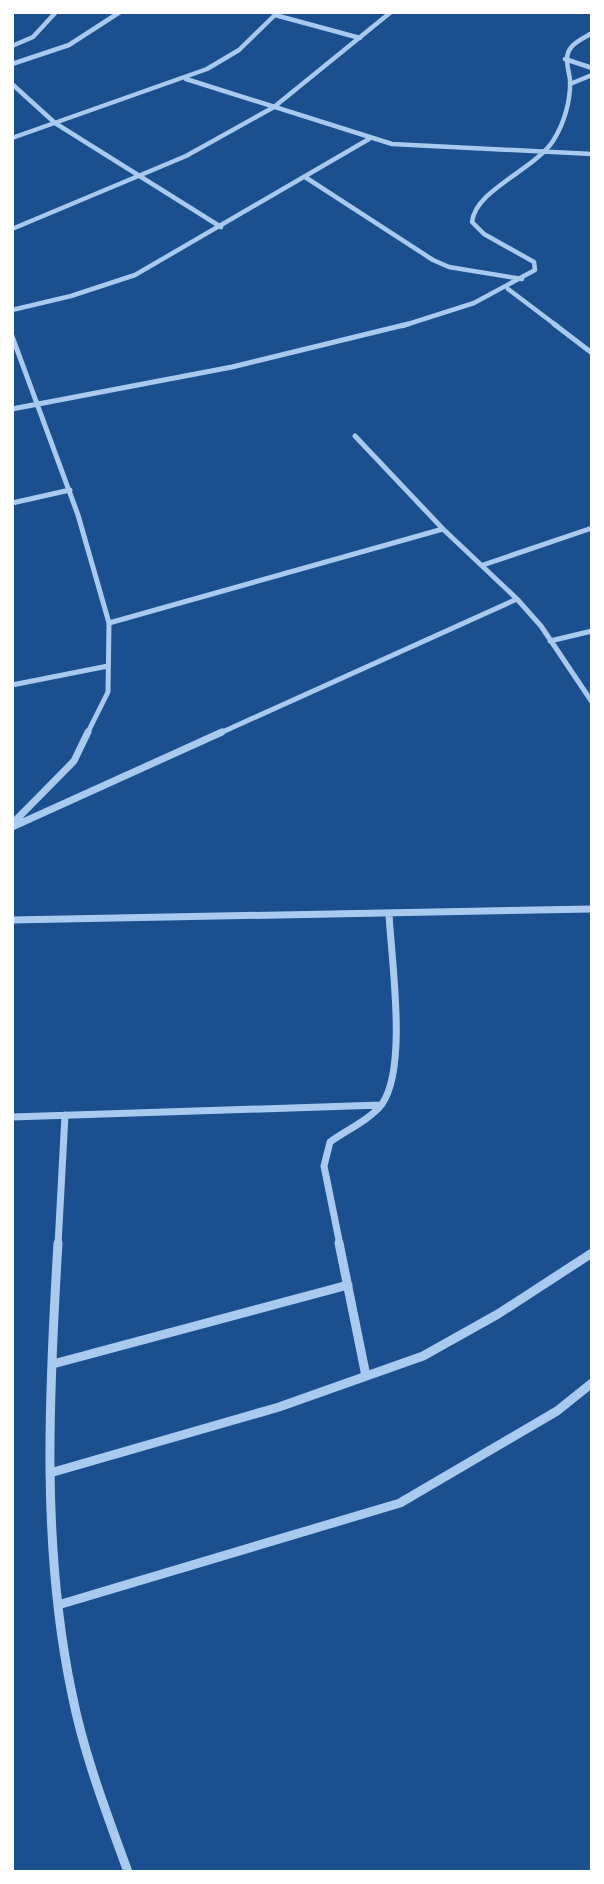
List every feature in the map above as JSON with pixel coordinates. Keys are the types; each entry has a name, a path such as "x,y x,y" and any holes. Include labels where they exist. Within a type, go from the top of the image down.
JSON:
{"street":[{"path":"12,46 33,37 56,12"},
{"path":"12,64 65,50 89,37 120,12"},
{"path":"12,229 139,178 274,107 391,12"},
{"path":"12,138 186,79 239,50 277,14 360,38"},
{"path":"12,409 327,346 400,327 508,289 535,270 534,261 484,234 472,222 473,211 481,200 544,153 561,127 570,84 565,59 575,42 592,33"},
{"path":"565,59 592,68"},
{"path":"570,84 592,75"},
{"path":"186,79 369,139 414,147 592,155"},
{"path":"12,84 55,124 220,227"},
{"path":"12,310 71,296 135,275 369,139"},
{"path":"305,177 433,260 449,267 523,279"},
{"path":"508,289 592,353"},
{"path":"12,336 70,491 109,622 108,692 74,761 12,825"},
{"path":"355,436 443,529 517,599 551,641 592,702"},
{"path":"12,503 70,491"},
{"path":"483,565 592,528"},
{"path":"109,622 443,529"},
{"path":"12,825 517,599"},
{"path":"551,641 592,631"},
{"path":"12,685 108,666"},
{"path":"12,920 592,909"},
{"path":"366,1377 324,1166 330,1142 381,1105 393,1079 396,1049 389,913"},
{"path":"12,1116 381,1105"},
{"path":"65,1115 50,1473 53,1566 67,1672 97,1788 128,1872"},
{"path":"50,1473 279,1407 423,1356 498,1314 592,1252"},
{"path":"53,1364 348,1285"},
{"path":"58,1605 400,1503 556,1411 592,1383"}]}
